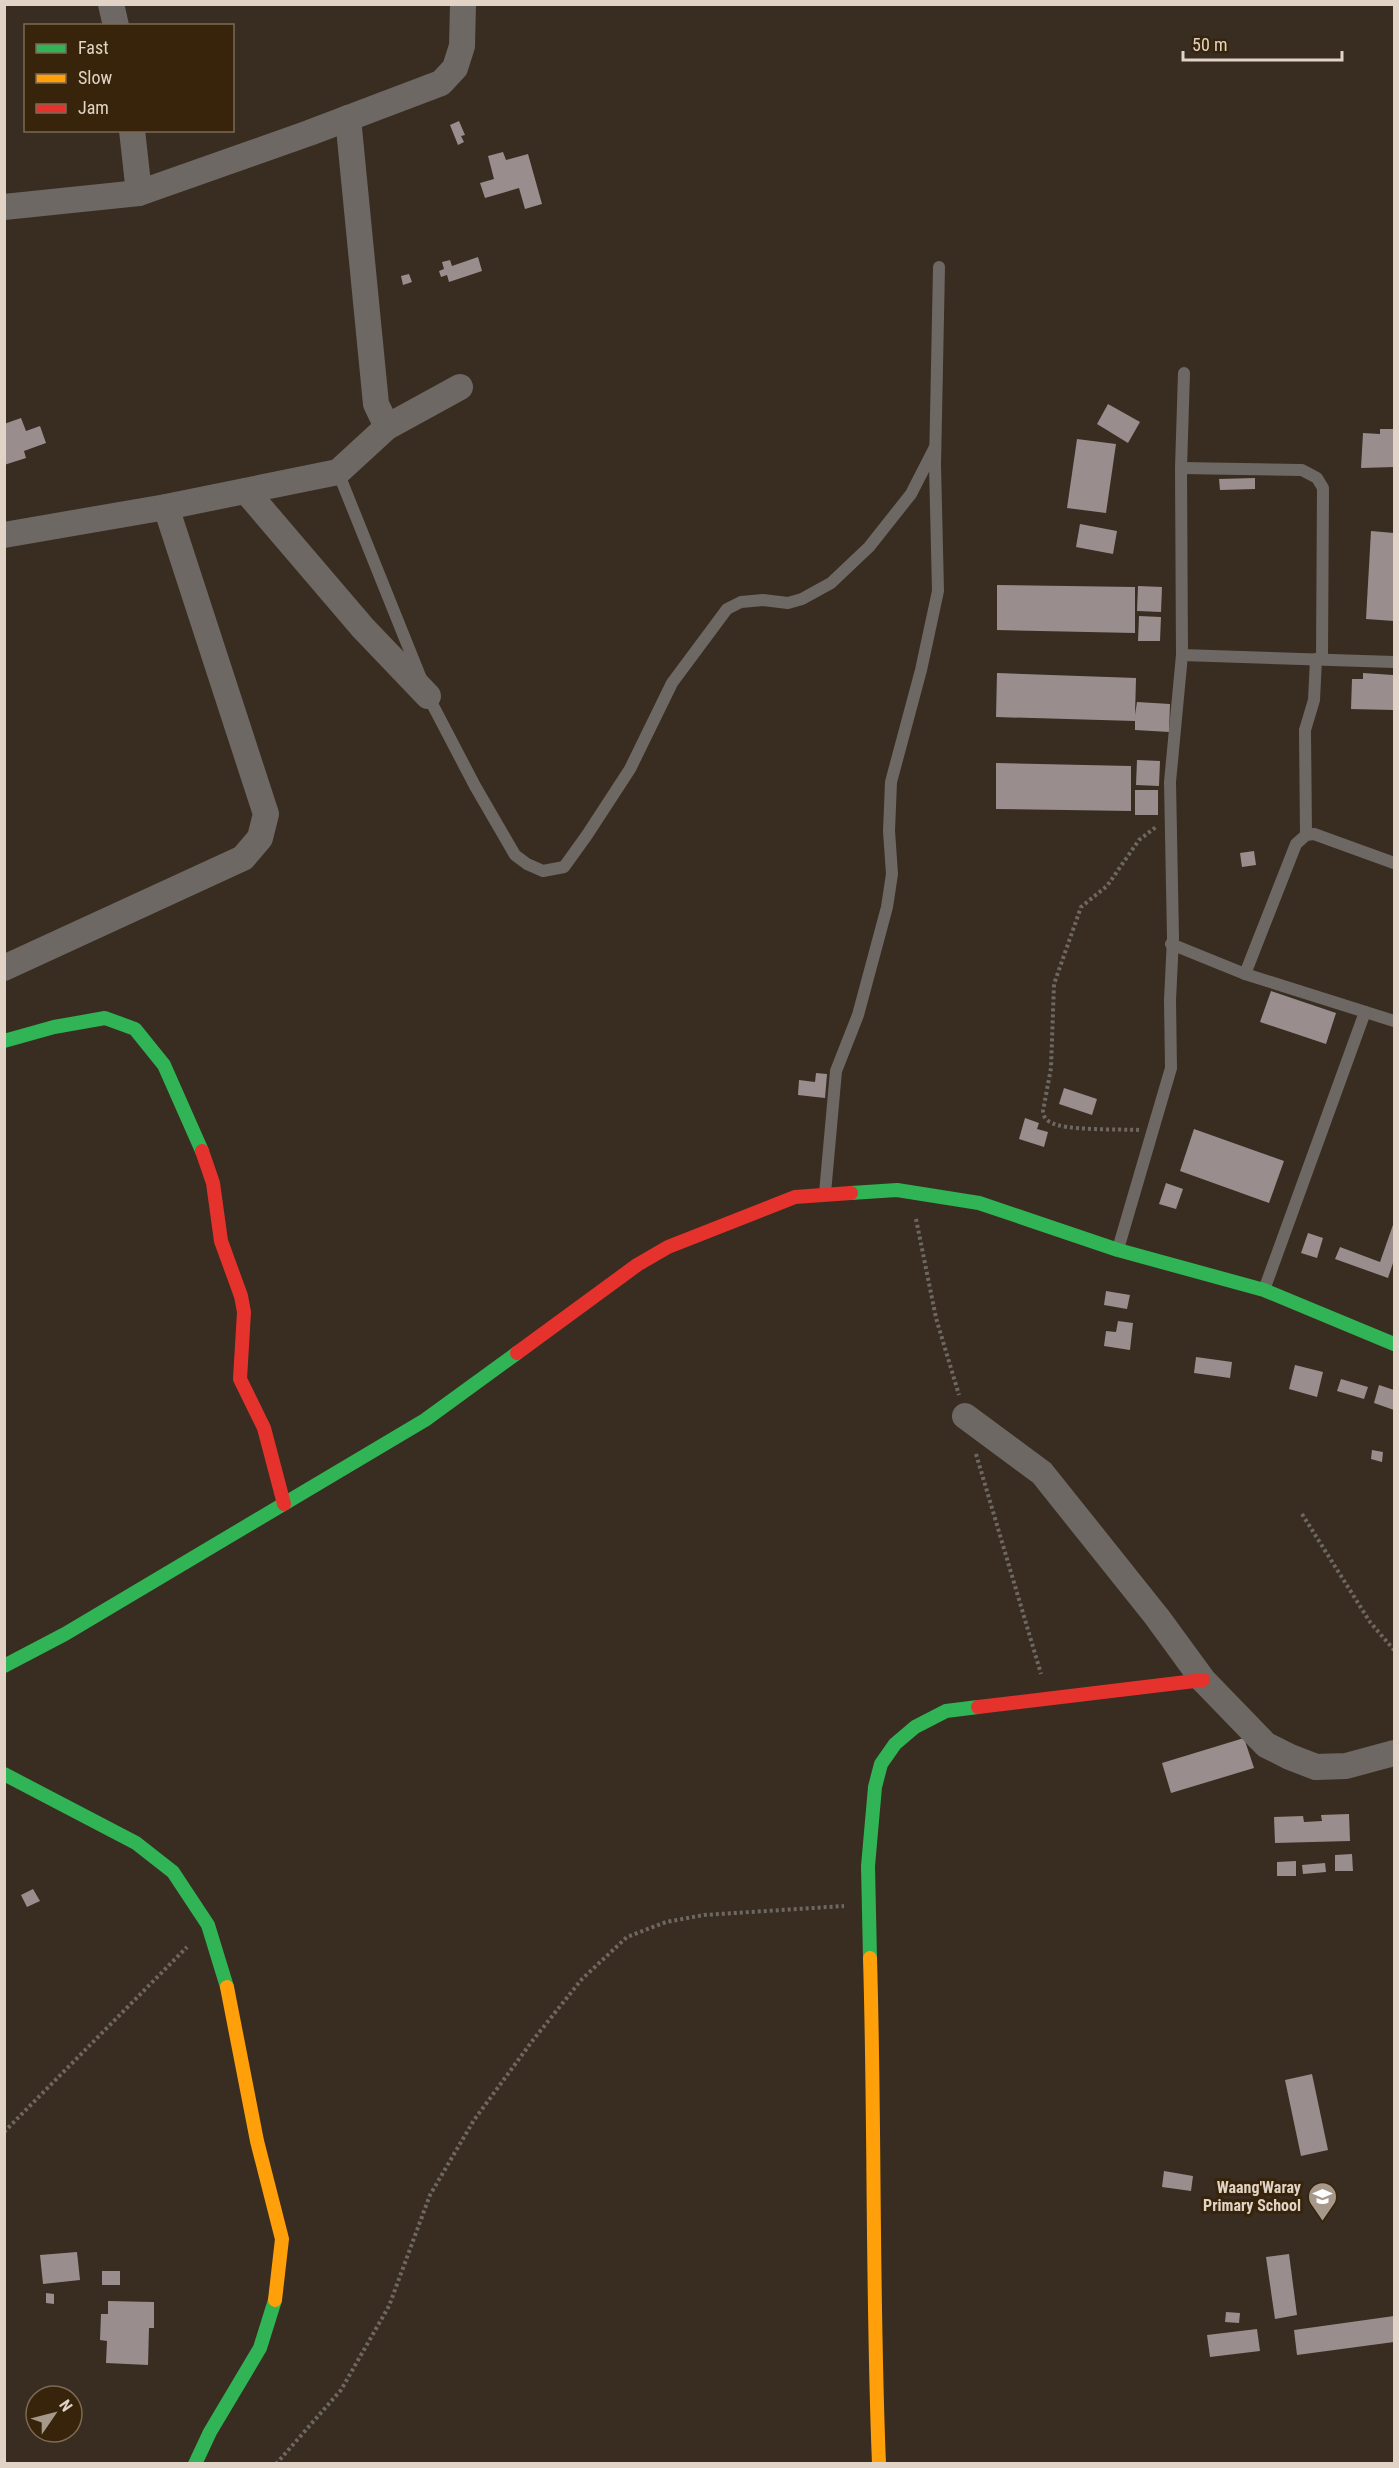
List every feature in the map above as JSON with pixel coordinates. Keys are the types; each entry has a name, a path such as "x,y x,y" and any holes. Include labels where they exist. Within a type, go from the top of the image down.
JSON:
{"street":[{"path":"111,4 116,24"},
{"path":"4,207 139,193 441,83 455,68 462,46 464,4"},
{"path":"348,118 376,404 387,427"},
{"path":"132,132 139,193"},
{"path":"4,535 166,507 338,472 387,427 460,387"},
{"path":"246,491 363,628 428,696"},
{"path":"4,968 243,858 260,838 266,814 166,507"},
{"path":"4,1041 54,1027 105,1017 135,1029 164,1065 209,1167 221,1241 241,1296 244,1312 240,1379 264,1428 284,1504"},
{"path":"4,1665 65,1634 425,1420 637,1265 668,1247 731,1220 795,1197 897,1190 980,1203 1118,1250 1264,1290 1395,1344"},
{"path":"965,1416 1042,1473 1157,1617 1203,1680 1266,1745 1316,1767 1346,1766 1395,1753"},
{"path":"879,2463 874,2339 874,2094 868,1866 875,1787 881,1764 895,1744 915,1727 946,1712 1203,1680"},
{"path":"4,1774 136,1843 173,1872 208,1925 229,1992 257,2141 282,2239 278,2292 260,2349 210,2432 195,2463"}],"lane":[{"path":"825,1194 836,1071 858,1015 887,907 892,874 889,831 891,782 921,670 938,591 935,447 939,267"},
{"path":"1118,1250 1171,1068 1171,944 1173,938 1170,782 1182,655 1181,468 1184,373"},
{"path":"338,472 428,696 475,786 516,855 527,864 543,871 564,867 588,835 630,769 672,683 727,609 741,602 764,600 788,603 802,599 831,583 869,547 911,494 935,447"},
{"path":"1181,468 1302,470 1317,478 1323,488 1319,659 1314,700 1305,730 1306,835"},
{"path":"1182,655 1395,662"},
{"path":"1245,974 1296,844 1306,835 1314,834 1395,863"},
{"path":"1171,944 1245,974 1395,1021"},
{"path":"1264,1290 1365,1012"}],"path":[{"path":"1153,1130 1066,1127 1050,1123 1043,1115 1043,1111 1051,1068 1054,984 1082,907 1107,886 1139,840 1171,815"},
{"path":"1302,1514 1370,1622 1395,1650"},
{"path":"276,2463 341,2390 389,2306 430,2195 474,2120 533,2040 582,1979 627,1937 666,1922 704,1916 869,1905"},
{"path":"4,2132 208,1925"}],"building":[{"path":"459,121 465,135 461,136 464,142 458,145 450,125"},
{"path":"503,152 506,160 528,154 542,204 525,209 519,188 485,198 480,183 494,179 488,156"},
{"path":"478,257 482,271 449,282 447,275 441,277 439,271 444,269 442,262 450,260 452,266"},
{"path":"409,274 412,282 403,285 401,276"},
{"path":"1108,404 1140,422 1128,443 1097,424"},
{"path":"21,418 26,431 40,426 46,443 24,451 26,458 4,465 4,424"},
{"path":"1380,429 1394,429 1394,467 1361,468 1363,433 1380,434"},
{"path":"1077,439 1116,444 1106,513 1067,508"},
{"path":"1255,478 1255,489 1220,490 1219,479"},
{"path":"1080,524 1117,531 1113,554 1076,547"},
{"path":"1371,531 1394,533 1394,621 1366,619"},
{"path":"997,585 1135,587 1135,633 997,630"},
{"path":"1138,586 1162,587 1161,612 1137,611"},
{"path":"1139,616 1161,617 1160,641 1138,641"},
{"path":"997,673 1136,678 1135,715 1137,702 1170,704 1169,732 1135,730 1135,721 996,717"},
{"path":"1363,673 1393,675 1394,710 1351,709 1352,679 1363,679"},
{"path":"1137,760 1160,761 1159,786 1136,785"},
{"path":"996,763 1131,766 1131,811 996,809"},
{"path":"1135,790 1158,790 1158,815 1135,815"},
{"path":"1254,851 1256,865 1242,867 1240,853"},
{"path":"1271,991 1336,1013 1326,1044 1260,1022"},
{"path":"816,1073 827,1074 825,1098 798,1095 799,1080 815,1082"},
{"path":"1064,1088 1097,1099 1092,1115 1059,1104"},
{"path":"1025,1118 1039,1123 1037,1129 1048,1132 1044,1147 1019,1139"},
{"path":"1194,1129 1284,1161 1269,1203 1180,1171"},
{"path":"1166,1183 1183,1189 1176,1209 1159,1204"},
{"path":"1394,1222 1394,1260 1388,1278 1335,1259 1340,1247 1380,1262"},
{"path":"1308,1233 1323,1238 1317,1258 1301,1253"},
{"path":"1106,1291 1130,1295 1127,1309 1104,1305"},
{"path":"1118,1321 1133,1323 1130,1350 1104,1346 1106,1331 1116,1332"},
{"path":"1196,1357 1232,1362 1230,1378 1194,1373"},
{"path":"1295,1365 1323,1372 1317,1397 1289,1389"},
{"path":"1341,1379 1368,1387 1364,1399 1337,1391"},
{"path":"1379,1385 1394,1390 1394,1410 1374,1403"},
{"path":"1372,1450 1383,1452 1382,1462 1371,1459"},
{"path":"1244,1738 1254,1768 1171,1793 1162,1763"},
{"path":"1349,1814 1350,1841 1275,1843 1274,1817 1303,1816 1304,1822 1322,1821 1321,1815"},
{"path":"1352,1854 1353,1871 1335,1871 1335,1855"},
{"path":"1296,1861 1296,1876 1277,1876 1277,1862"},
{"path":"1325,1863 1326,1872 1303,1874 1302,1865"},
{"path":"33,1889 40,1901 27,1907 21,1895"},
{"path":"1312,2074 1328,2150 1301,2156 1285,2080"},
{"path":"1164,2171 1193,2176 1191,2191 1162,2187"},
{"path":"77,2252 80,2280 43,2284 40,2255"},
{"path":"1289,2254 1297,2315 1275,2319 1266,2257"},
{"path":"102,2271 120,2271 120,2285 102,2285"},
{"path":"46,2293 54,2294 54,2304 46,2303"},
{"path":"108,2301 154,2302 154,2328 149,2328 148,2365 106,2363 107,2341 100,2340 101,2314 108,2314"},
{"path":"1226,2312 1240,2313 1239,2323 1225,2322"},
{"path":"1394,2316 1394,2342 1297,2355 1294,2330"},
{"path":"1257,2329 1260,2351 1210,2357 1207,2335"}],"traffic: fast":[{"path":"4,1041 54,1027 105,1018 135,1029 164,1065 202,1151"},
{"path":"851,1193 897,1190 979,1203 1118,1250 1264,1290 1394,1344"},
{"path":"4,1666 65,1634 425,1420 517,1353"},
{"path":"870,1958 868,1866 875,1787 881,1764 895,1744 915,1727 946,1711 978,1707"},
{"path":"4,1774 136,1843 173,1872 208,1925 227,1987"},
{"path":"195,2464 210,2432 260,2348 275,2300"}],"traffic: slow":[{"path":"870,1958 879,2464"},
{"path":"227,1987 257,2141 282,2239 275,2300"}],"traffic: jam":[{"path":"202,1151 213,1183 221,1241 241,1296 244,1312 240,1379 264,1428 284,1504"},
{"path":"517,1353 637,1265 668,1247 795,1197 851,1193"},
{"path":"978,1707 1203,1680"}],"place":[{"name":"Waang'Waray Primary School","path":"1322,2222"}]}
